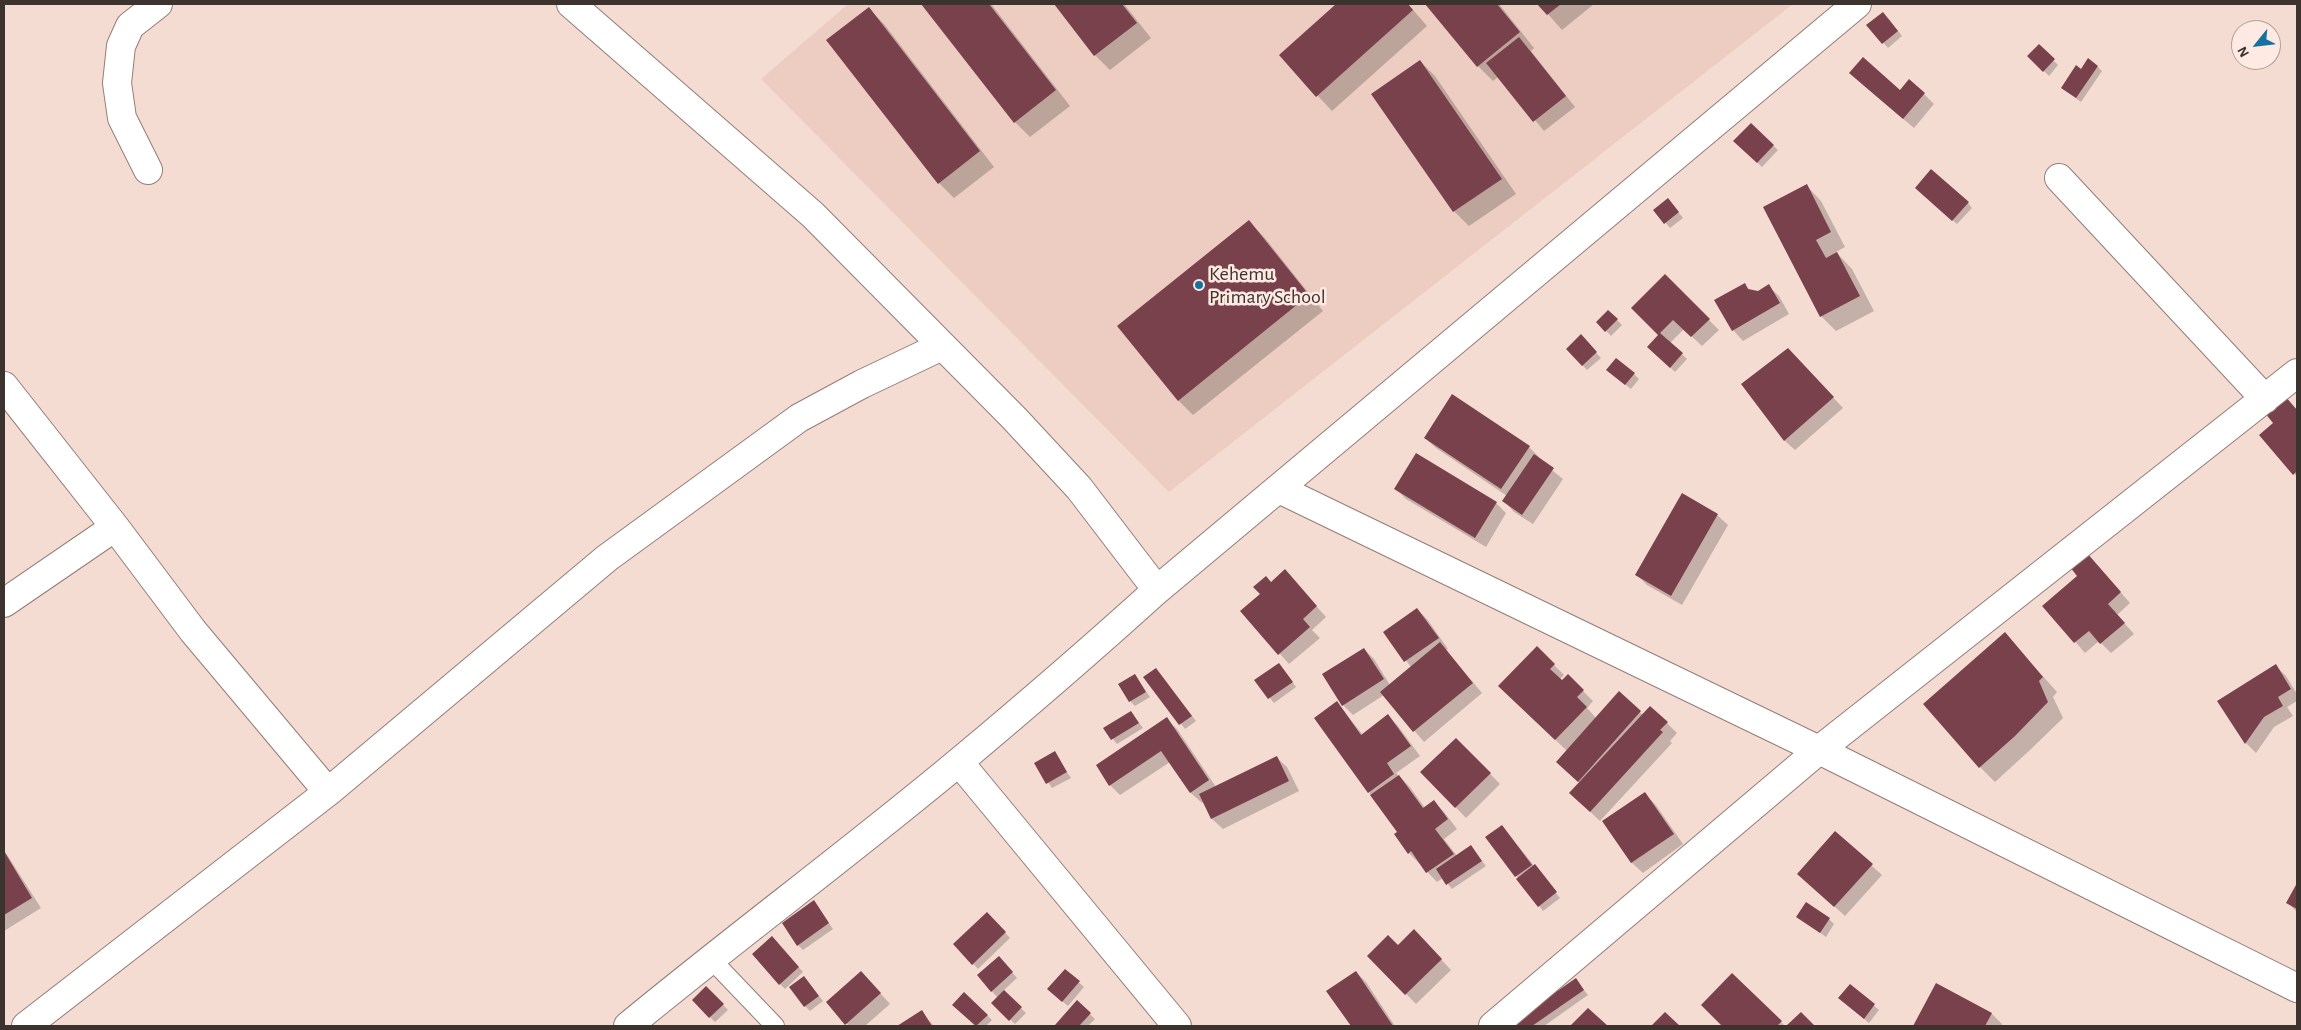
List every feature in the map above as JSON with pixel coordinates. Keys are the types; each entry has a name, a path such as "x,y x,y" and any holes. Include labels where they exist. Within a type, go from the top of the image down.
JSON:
{"street":[{"path":"148,170 122,118 117,83 121,46 130,26 158,4"},
{"path":"571,4 813,216 1014,418 1079,488 1157,590"},
{"path":"628,1026 710,958 959,762 1157,590 1857,4"},
{"path":"2059,178 2266,399"},
{"path":"26,1026 328,792 607,558 792,424 862,384 942,346"},
{"path":"1493,1026 1818,750 2266,399 2297,372"},
{"path":"4,386 115,527 193,631 328,792"},
{"path":"1279,489 1818,750 2297,988"},
{"path":"4,603 115,527"},
{"path":"959,762 1177,1026"}],"lane":[{"path":"710,958 775,1026"}],"shaded area":[{"name":"Kehemu Primary School","path":"848,4 1793,4 1169,492 761,79"}],"building":[{"path":"921,4 989,4 1056,90 1014,123"},
{"path":"1054,4 1122,4 1137,23 1094,56"},
{"path":"1336,4 1408,4 1413,10 1316,97 1279,55"},
{"path":"1425,4 1497,4 1520,32 1477,67"},
{"path":"1537,4 1561,4 1547,15"},
{"path":"869,7 980,151 938,184 826,40"},
{"path":"1883,12 1898,31 1882,44 1866,25"},
{"path":"1519,37 1566,96 1533,122 1486,63"},
{"path":"2039,44 2055,59 2043,72 2027,56"},
{"path":"1863,57 1900,90 1909,79 1925,93 1903,119 1849,73"},
{"path":"2088,58 2098,66 2076,98 2061,88 2076,65 2081,69"},
{"path":"1420,60 1502,179 1453,212 1371,94"},
{"path":"1751,123 1774,145 1757,163 1733,141"},
{"path":"1931,169 1969,202 1952,221 1915,188"},
{"path":"1807,184 1831,232 1816,240 1826,258 1837,252 1860,296 1820,317 1763,207"},
{"path":"1668,198 1679,212 1664,224 1653,210"},
{"path":"1249,220 1309,295 1178,401 1117,326"},
{"path":"1665,274 1710,319 1691,337 1673,320 1660,333 1683,353 1670,368 1647,347 1658,335 1631,308"},
{"path":"1745,283 1748,289 1758,291 1769,284 1780,303 1732,331 1714,300"},
{"path":"1608,310 1618,319 1605,332 1596,322"},
{"path":"1581,334 1597,352 1582,366 1566,349"},
{"path":"1788,348 1834,397 1784,441 1741,384"},
{"path":"1616,358 1635,373 1625,385 1606,370"},
{"path":"1452,394 1530,446 1501,489 1424,438"},
{"path":"2285,396 2297,410 2297,471 2293,475 2259,435 2273,423 2265,413"},
{"path":"1416,453 1497,502 1475,538 1394,489"},
{"path":"1534,454 1554,468 1522,515 1502,501"},
{"path":"1682,493 1718,514 1671,596 1635,575"},
{"path":"2087,553 2121,592 2108,604 2125,623 2100,644 2089,631 2074,643 2042,606 2077,576 2070,567"},
{"path":"1285,569 1317,606 1303,619 1310,627 1278,655 1240,611 1260,594 1253,587 1266,576 1271,582"},
{"path":"1417,608 1439,638 1404,662 1383,632"},
{"path":"2005,632 2043,677 2039,681 2048,702 2015,736 1979,768 1923,704"},
{"path":"1440,642 1473,683 1413,732 1380,692"},
{"path":"1537,646 1555,664 1550,669 1562,680 1568,674 1584,690 1577,697 1587,707 1555,740 1498,686"},
{"path":"1364,648 1384,679 1342,706 1322,674"},
{"path":"1279,663 1293,682 1268,699 1254,680"},
{"path":"2276,664 2291,689 2278,697 2283,706 2264,717 2245,744 2217,701"},
{"path":"1156,668 1192,716 1179,725 1143,677"},
{"path":"1135,674 1146,692 1129,702 1118,684"},
{"path":"1619,691 1641,711 1578,782 1556,762"},
{"path":"1337,701 1361,735 1388,714 1411,746 1387,763 1394,774 1368,793 1314,718"},
{"path":"1650,706 1668,722 1660,730 1663,732 1590,812 1569,793"},
{"path":"1131,711 1139,723 1111,740 1103,728"},
{"path":"1167,717 1209,780 1190,793 1161,751 1109,786 1096,765"},
{"path":"1456,738 1491,773 1455,808 1420,772"},
{"path":"1055,751 1067,772 1046,784 1034,763"},
{"path":"1277,756 1289,781 1211,819 1199,794"},
{"path":"1399,775 1423,808 1434,800 1448,819 1435,829 1454,854 1426,873 1411,851 1408,854 1394,834 1397,832 1370,795"},
{"path":"1645,792 1674,834 1631,863 1602,821"},
{"path":"1502,825 1532,865 1515,877 1485,837"},
{"path":"1835,831 1873,864 1834,907 1797,874"},
{"path":"1471,845 1482,861 1446,885 1436,869"},
{"path":"4,851 32,898 4,915"},
{"path":"1535,864 1557,892 1538,907 1516,879"},
{"path":"2297,883 2297,909 2286,903"},
{"path":"814,900 829,923 797,946 782,923"},
{"path":"1806,902 1830,918 1820,933 1796,917"},
{"path":"987,912 1006,932 972,965 953,944"},
{"path":"1414,929 1442,959 1405,995 1367,956 1388,935 1398,945"},
{"path":"772,936 799,967 779,985 752,954"},
{"path":"999,956 1013,972 991,992 977,975"},
{"path":"1065,969 1080,981 1062,1002 1047,989"},
{"path":"861,971 881,993 845,1025 826,1002"},
{"path":"1356,971 1393,1026 1351,1026 1326,991"},
{"path":"1732,973 1782,1021 1777,1026 1722,1026 1701,1005"},
{"path":"804,976 819,996 804,1007 789,987"},
{"path":"1576,978 1584,990 1532,1026 1516,1026 1513,1022"},
{"path":"1936,983 1992,1013 1985,1026 1913,1026"},
{"path":"1850,984 1875,1004 1864,1019 1838,998"},
{"path":"706,986 724,1004 709,1018 692,1000"},
{"path":"1004,990 1022,1007 1009,1021 991,1003"},
{"path":"964,992 988,1015 976,1026 952,1005"},
{"path":"1077,1000 1091,1013 1079,1026 1055,1025"},
{"path":"1588,1008 1608,1026 1570,1026"},
{"path":"922,1010 932,1026 897,1026"},
{"path":"1665,1012 1680,1026 1651,1026"},
{"path":"1801,1012 1815,1026 1786,1026"}],"place":[{"name":"Kehemu Primary School","path":"1199,285"}]}
